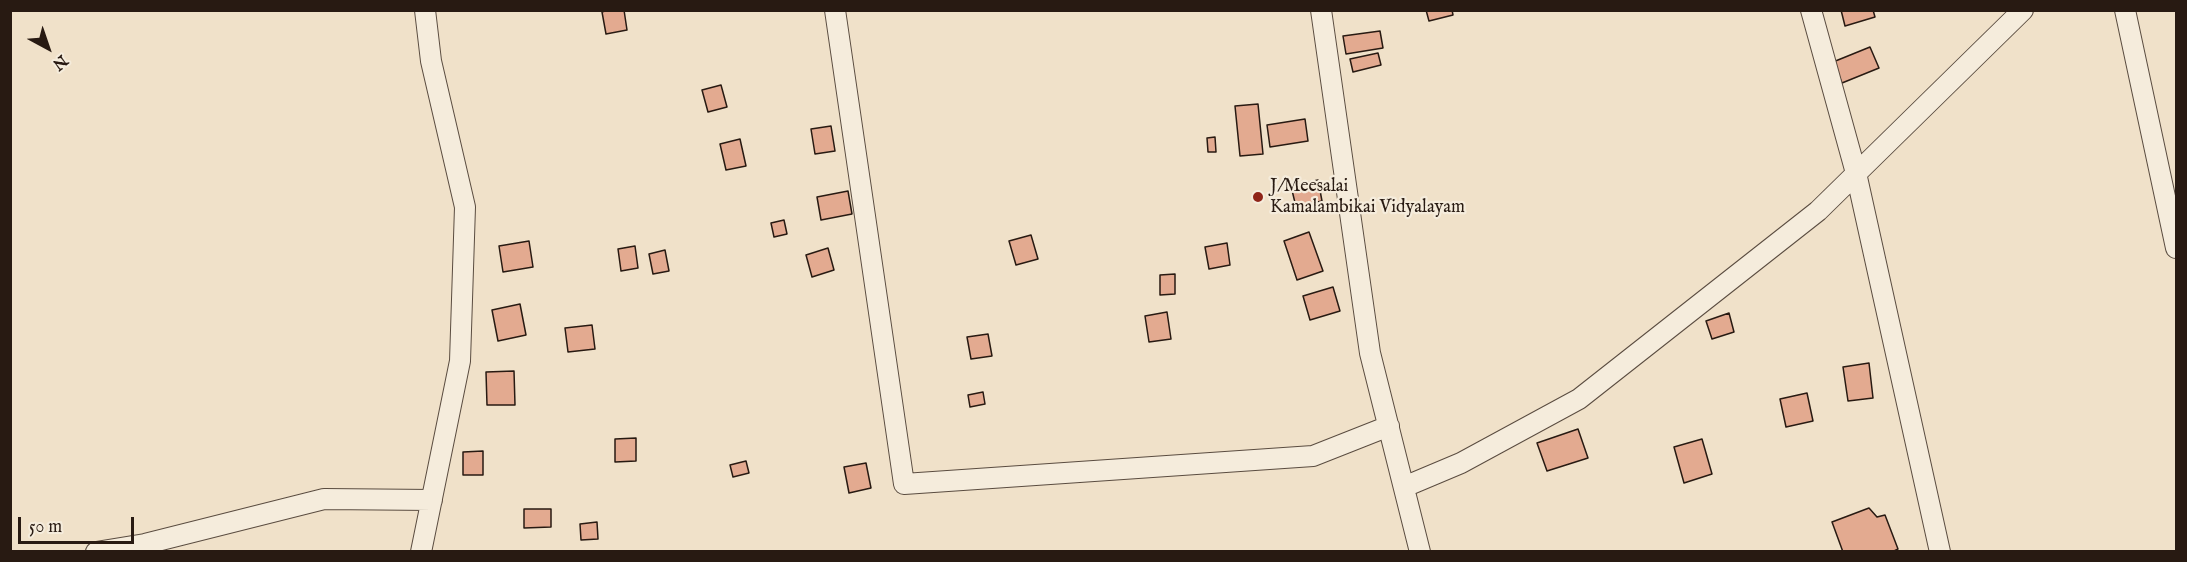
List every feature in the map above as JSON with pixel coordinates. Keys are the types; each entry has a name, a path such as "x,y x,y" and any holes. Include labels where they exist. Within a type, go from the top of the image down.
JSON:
{"street":[{"path":"421,552 460,361 465,207 431,61 425,10"},
{"path":"835,10 904,484 1313,456 1389,426"},
{"path":"1321,10 1370,354 1420,552"},
{"path":"1811,10 1856,173 1940,552"},
{"path":"1404,487 1461,463 1579,399 1818,211 2023,10"},
{"path":"2125,10 2176,248"},
{"path":"96,552 145,544 324,499 432,500"}],"building":[{"path":"624,10 627,30 606,34 602,12"},
{"path":"1426,10 1452,10 1453,15 1429,21"},
{"path":"1841,10 1873,10 1875,17 1845,26"},
{"path":"1380,31 1383,48 1346,54 1343,36"},
{"path":"1870,47 1879,68 1842,83 1833,62"},
{"path":"1378,53 1381,65 1353,72 1350,59"},
{"path":"721,85 727,107 708,112 702,90"},
{"path":"1258,104 1263,154 1240,156 1235,106"},
{"path":"1305,119 1308,141 1270,147 1267,125"},
{"path":"831,126 835,151 815,154 811,129"},
{"path":"1215,137 1216,152 1208,152 1207,138"},
{"path":"740,139 746,166 726,170 720,144"},
{"path":"1318,180 1322,201 1296,207 1291,186"},
{"path":"848,191 852,214 821,220 817,197"},
{"path":"784,220 787,234 774,237 771,223"},
{"path":"1309,232 1323,271 1297,280 1284,241"},
{"path":"1031,235 1038,259 1016,265 1009,241"},
{"path":"529,241 533,267 503,272 499,246"},
{"path":"1227,243 1230,265 1209,269 1205,247"},
{"path":"635,246 638,268 621,271 618,249"},
{"path":"828,248 834,270 812,277 806,255"},
{"path":"665,250 669,271 653,274 649,254"},
{"path":"1175,274 1175,294 1160,295 1160,275"},
{"path":"1333,287 1340,311 1310,320 1303,296"},
{"path":"520,304 526,335 498,341 492,310"},
{"path":"1167,312 1171,339 1149,342 1145,316"},
{"path":"1729,313 1734,332 1712,339 1706,321"},
{"path":"592,325 595,349 568,352 565,328"},
{"path":"988,334 992,356 971,359 967,337"},
{"path":"1869,363 1873,398 1848,401 1843,367"},
{"path":"514,371 515,405 487,405 486,372"},
{"path":"983,392 985,404 970,407 968,395"},
{"path":"1807,393 1813,421 1786,427 1780,399"},
{"path":"1578,429 1588,458 1547,471 1537,443"},
{"path":"636,438 636,461 615,462 615,439"},
{"path":"1702,439 1712,474 1684,483 1674,447"},
{"path":"483,451 483,475 463,475 463,452"},
{"path":"746,461 749,473 733,477 730,465"},
{"path":"866,463 871,488 849,493 844,467"},
{"path":"1869,508 1877,517 1885,515 1898,549 1892,552 1843,552 1832,522"},
{"path":"524,509 551,509 551,527 524,528"},
{"path":"597,522 598,539 581,540 580,524"}],"place":[{"name":"J/Meesalai Kamalambikai Vidyalayam","path":"1258,197"}]}
